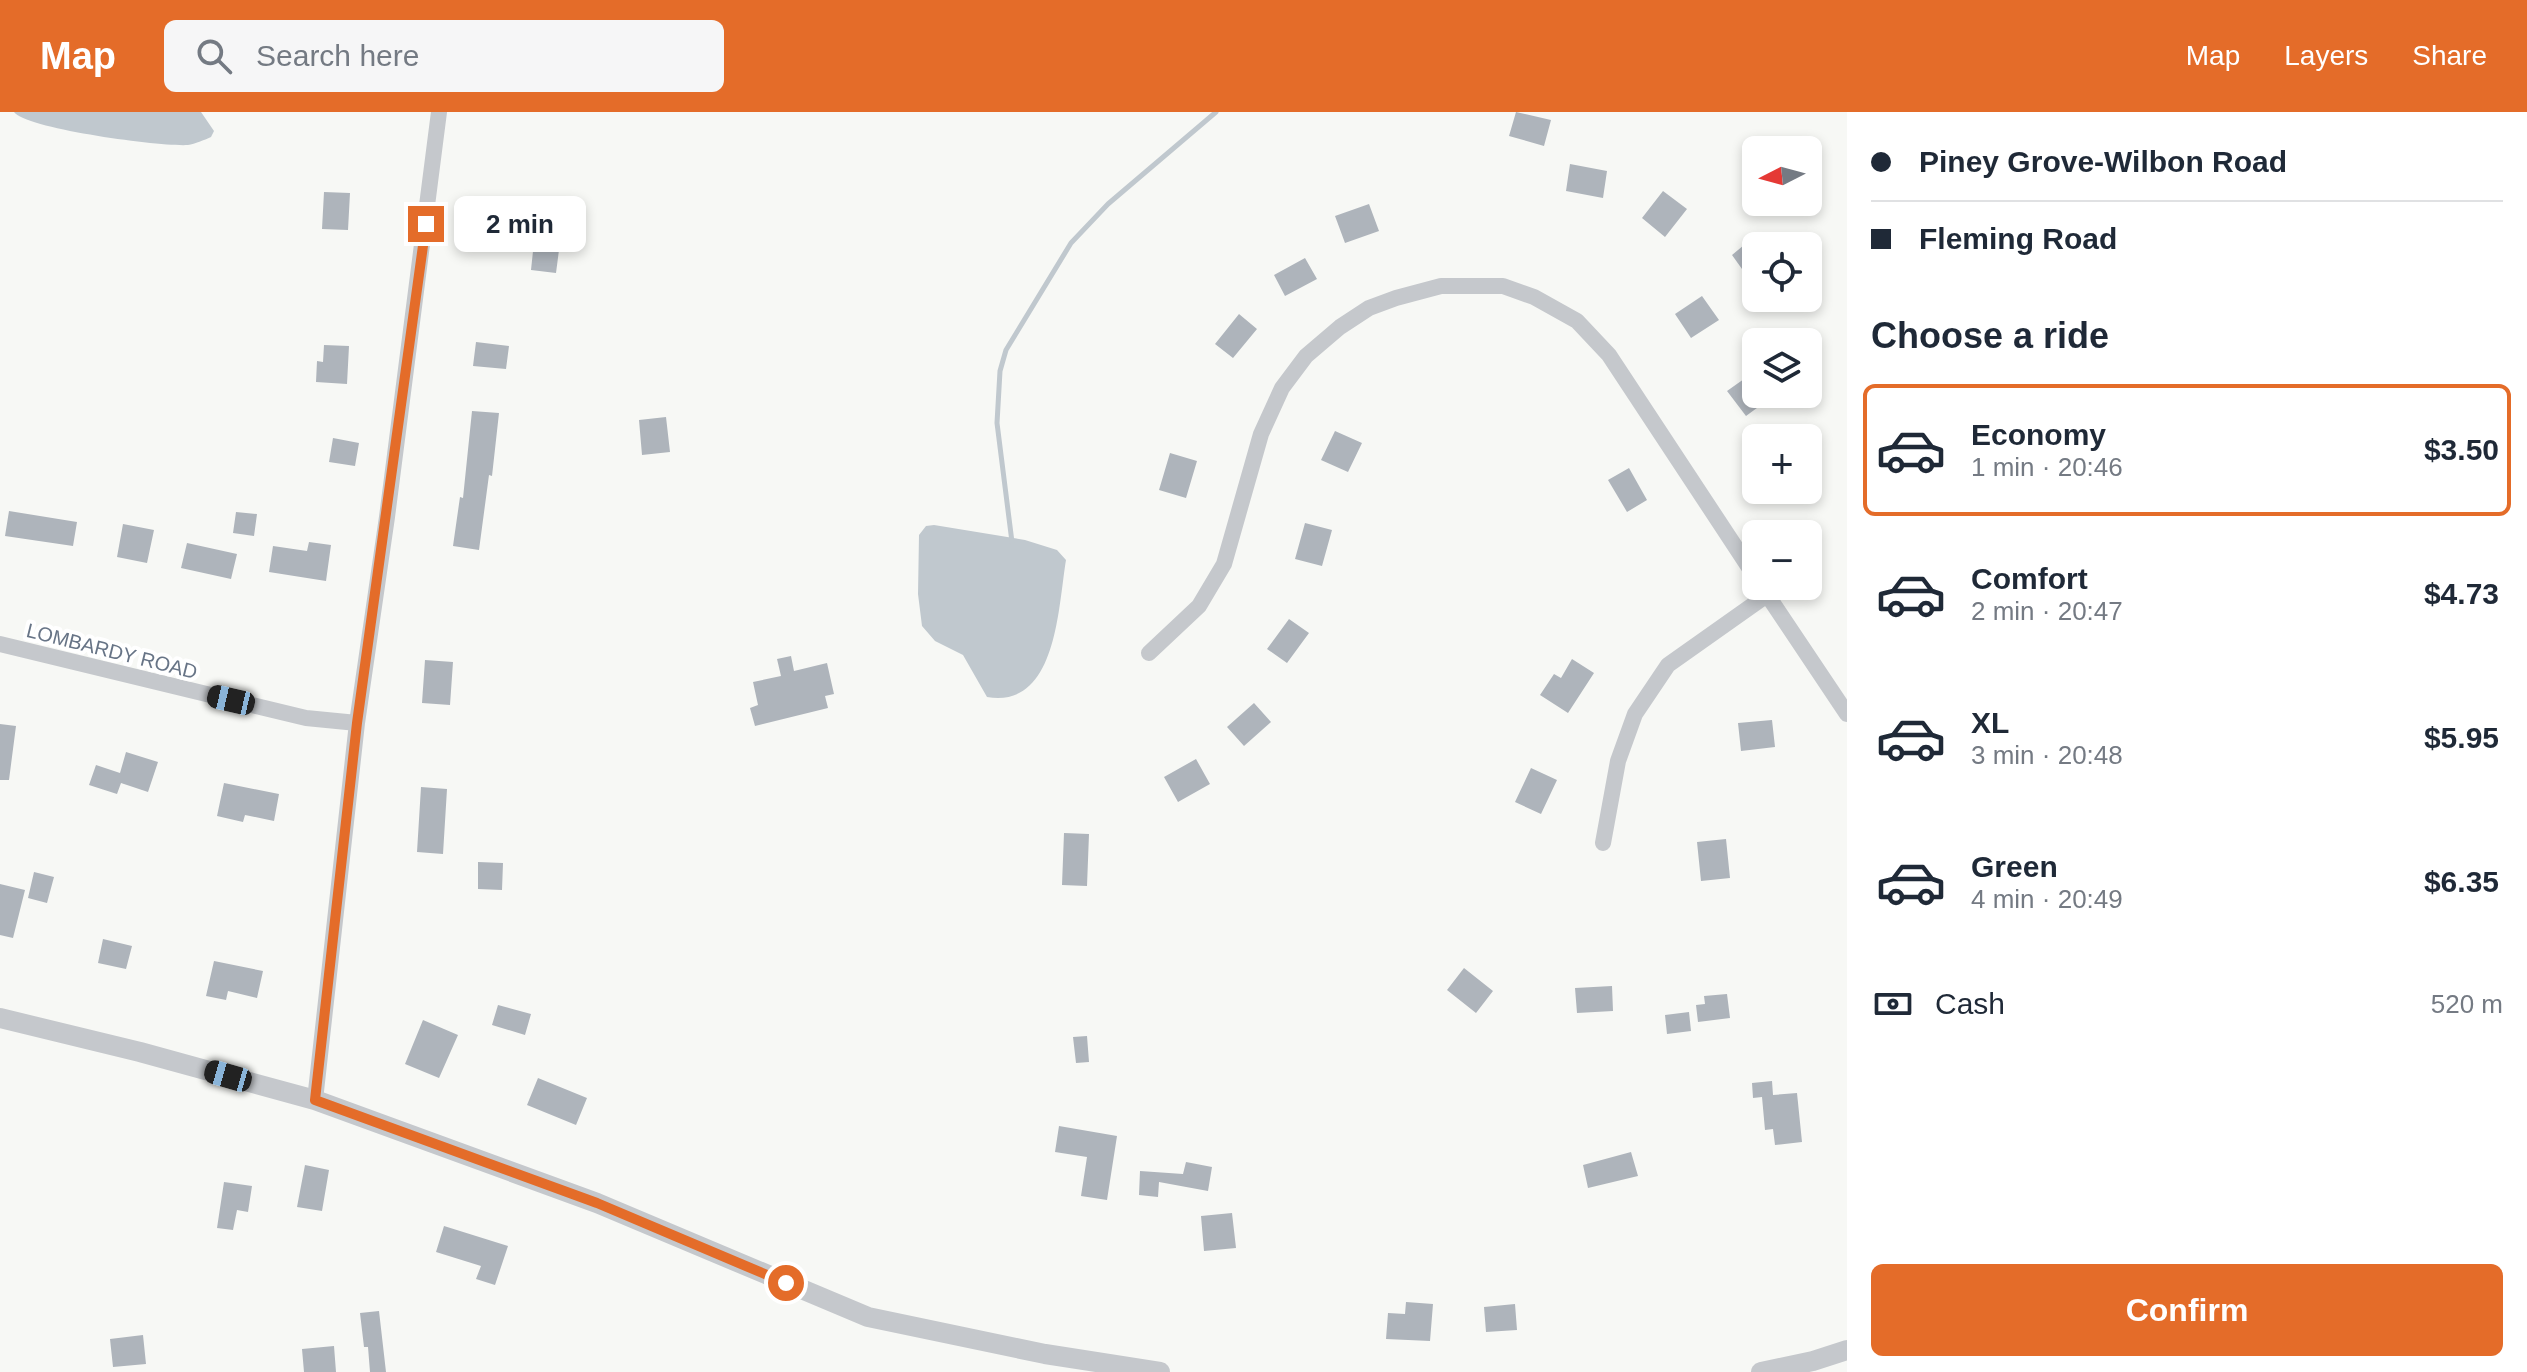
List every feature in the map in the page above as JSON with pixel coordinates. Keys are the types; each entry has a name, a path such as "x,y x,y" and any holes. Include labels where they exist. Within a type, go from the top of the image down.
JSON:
{"street":[{"path":"315,1100 357,723 439,112"},
{"path":"1149,653 1199,606 1224,564 1261,434 1282,388 1306,356 1340,327 1369,308 1441,286 1503,286 1534,297 1577,321 1609,355 1742,557"},
{"path":"1603,843 1618,761 1635,714 1668,665 1751,600"},
{"path":"1771,600 1847,714"},
{"name":"LOMBARDY ROAD","path":"0,644 306,718 357,723"},
{"path":"0,1018 315,1100 597,1203 868,1317 1045,1354 1160,1372"},
{"path":"1761,1372 1817,1367 1847,1350"}],"shaded area":[{"path":"14,112 201,112 214,131 211,137 191,144 152,143 43,125"},
{"path":"926,526 1025,540 1057,550 1066,560 1050,651 1041,672 1028,687 1010,697 987,697 963,655 935,641 922,626 918,594 919,535"}],"building":[{"path":"1516,112 1551,120 1544,146 1509,136"},
{"path":"1570,164 1607,171 1603,198 1566,191"},
{"path":"1663,191 1687,209 1665,237 1642,218"},
{"path":"324,192 350,193 348,230 322,229"},
{"path":"1369,204 1379,231 1345,243 1335,216"},
{"path":"536,223 562,227 556,273 531,270"},
{"path":"1742,247 1742,269 1732,255"},
{"path":"1305,258 1317,279 1285,296 1274,275"},
{"path":"1702,296 1719,320 1691,338 1675,314"},
{"path":"1239,314 1257,329 1233,358 1215,344"},
{"path":"476,342 509,346 506,369 473,366"},
{"path":"324,345 349,346 347,384 316,382 317,361 323,362"},
{"path":"1742,380 1742,408 1757,408 1746,416 1727,391"},
{"path":"472,411 499,413 479,550 453,546 460,497 463,498"},
{"path":"666,417 670,452 642,455 639,420"},
{"path":"1335,431 1362,443 1348,472 1321,460"},
{"path":"333,438 359,443 355,466 329,462"},
{"path":"1170,453 1197,461 1186,498 1159,490"},
{"path":"1629,468 1647,500 1627,512 1608,480"},
{"path":"9,511 77,522 73,546 5,536"},
{"path":"236,512 257,514 254,536 233,533"},
{"path":"1305,523 1332,530 1322,566 1295,559"},
{"path":"123,524 154,530 147,563 117,557"},
{"path":"309,542 331,545 326,581 269,572 273,546 307,551"},
{"path":"187,543 237,554 231,579 181,568"},
{"path":"1289,619 1309,633 1287,663 1267,649"},
{"path":"791,656 794,671 827,663 834,694 825,696 828,708 755,726 750,708 758,705 753,682 781,676 777,659"},
{"path":"1572,659 1594,673 1568,713 1540,695 1554,674 1561,678"},
{"path":"425,660 453,662 450,705 422,703"},
{"path":"1254,703 1271,722 1244,746 1227,727"},
{"path":"1772,720 1775,747 1741,751 1738,723"},
{"path":"0,724 16,726 9,780 0,780"},
{"path":"126,752 158,762 148,792 121,783 117,794 89,785 96,765 120,773"},
{"path":"1196,759 1210,784 1178,802 1164,777"},
{"path":"1531,768 1557,780 1541,814 1515,802"},
{"path":"224,783 279,794 274,821 245,815 243,822 217,816"},
{"path":"421,787 447,789 443,854 417,852"},
{"path":"1064,833 1089,834 1087,886 1062,885"},
{"path":"1726,839 1730,878 1701,881 1697,842"},
{"path":"478,862 503,863 502,890 478,889"},
{"path":"34,872 54,877 47,903 28,898"},
{"path":"0,884 25,890 13,938 0,935"},
{"path":"103,939 132,946 126,969 98,963"},
{"path":"214,961 263,971 257,998 228,991 226,1000 206,996"},
{"path":"1464,968 1493,991 1476,1013 1447,990"},
{"path":"1612,986 1613,1011 1577,1013 1575,988"},
{"path":"1727,994 1730,1018 1698,1022 1696,1005 1705,1004 1704,996"},
{"path":"498,1005 531,1014 525,1035 492,1025"},
{"path":"1689,1012 1691,1031 1667,1034 1665,1015"},
{"path":"423,1020 458,1035 439,1078 405,1064"},
{"path":"1087,1036 1089,1062 1076,1063 1073,1037"},
{"path":"538,1078 587,1098 576,1125 527,1105"},
{"path":"1772,1081 1773,1095 1797,1093 1802,1142 1775,1145 1773,1129 1765,1130 1762,1097 1753,1098 1752,1083"},
{"path":"1059,1126 1117,1136 1107,1200 1081,1196 1087,1157 1055,1152"},
{"path":"1631,1152 1638,1176 1588,1188 1583,1165"},
{"path":"1186,1162 1212,1167 1208,1191 1159,1182 1158,1197 1139,1195 1140,1171 1183,1174"},
{"path":"305,1165 329,1170 322,1211 297,1207"},
{"path":"224,1182 252,1186 248,1212 237,1210 233,1230 217,1228"},
{"path":"1232,1213 1236,1248 1204,1251 1201,1216"},
{"path":"444,1226 508,1246 495,1285 476,1279 481,1266 436,1252"},
{"path":"1406,1302 1433,1304 1430,1341 1386,1339 1388,1313 1405,1314"},
{"path":"1515,1304 1517,1330 1486,1332 1484,1307"},
{"path":"379,1311 386,1372 370,1372 360,1313"},
{"path":"143,1335 146,1364 113,1367 110,1339"},
{"path":"334,1346 336,1372 304,1372 302,1349"}],"waterway":[{"path":"1012,542 997,423 1000,371 1006,350 1071,243 1108,204 1216,112"}],"route":[{"path":"426,224 357,723 315,1100 597,1203 786,1283"}]}
